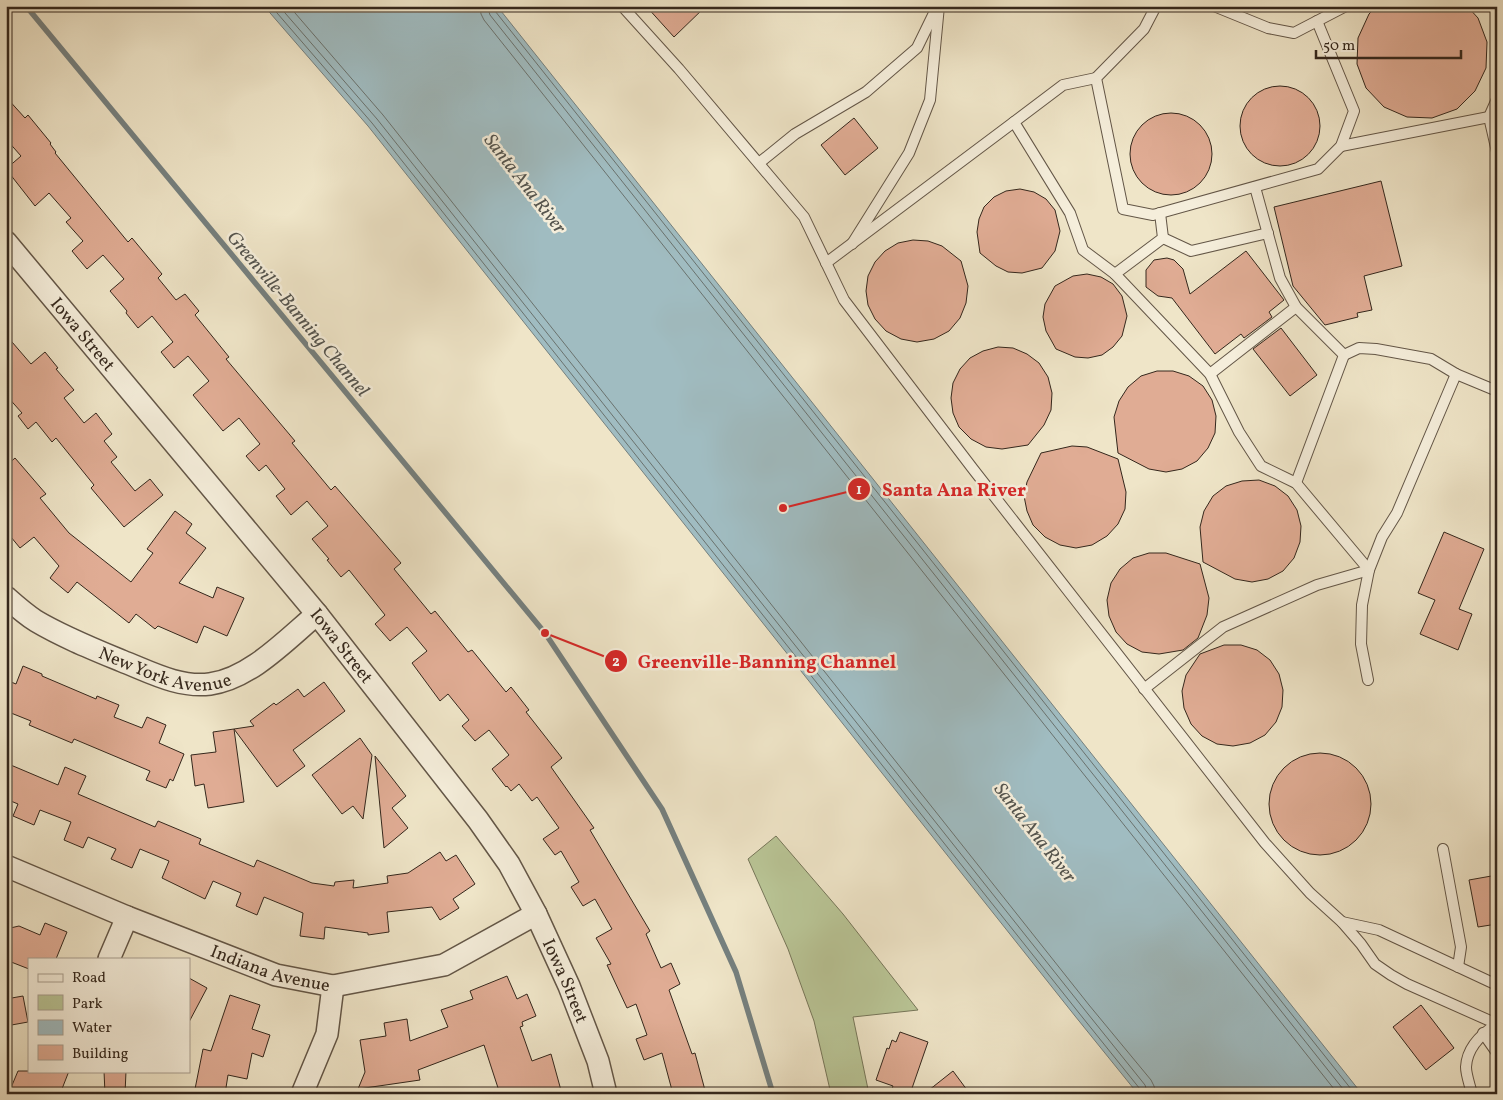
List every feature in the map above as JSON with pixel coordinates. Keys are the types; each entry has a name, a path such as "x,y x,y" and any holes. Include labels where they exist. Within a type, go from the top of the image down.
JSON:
{"street":[{"name":"Iowa Street","path":"6,242 317,614 478,820 508,864 536,914 569,986 598,1061 606,1094"},
{"name":"New York Avenue","path":"6,597 34,620 76,642 169,680 190,684 210,684 236,676 258,663 317,614"},
{"name":"Indiana Avenue","path":"6,866 127,917 276,975 333,986 444,965 536,914"},
{"path":"109,958 127,917"},
{"path":"302,1094 327,1034 333,986"}],"lane":[{"path":"622,6 680,69 804,217 844,300 1144,689 1265,842 1310,893 1342,922 1375,964 1391,975 1497,1024"},
{"path":"759,163 795,134 866,92 917,48 938,6"},
{"path":"852,244 909,154 930,100 938,6"},
{"path":"826,263 1063,85 1096,78 1144,29 1156,6"},
{"path":"1214,6 1268,28 1294,34 1346,6"},
{"path":"1096,78 1123,209 1153,215 1318,169 1341,146 1354,110 1317,21"},
{"path":"1497,99 1489,117 1497,152"},
{"path":"1341,146 1489,117"},
{"path":"1014,122 1070,213 1082,250 1115,274 1210,374 1239,432 1261,466 1296,483 1369,570"},
{"path":"1255,187 1280,278 1296,307 1344,355"},
{"path":"1160,213 1163,238"},
{"path":"1163,238 1190,251 1268,233"},
{"path":"1115,274 1163,238"},
{"path":"1210,374 1296,307"},
{"path":"1296,483 1344,355 1359,348 1376,349 1431,360 1456,374 1497,390"},
{"path":"1368,680 1361,644 1362,605 1369,570 1382,538 1397,513 1456,374"},
{"path":"1144,689 1223,627 1316,585 1369,570"},
{"path":"1443,849 1461,947 1458,967"},
{"path":"1342,922 1379,930 1497,985"},
{"path":"1472,1094 1466,1067 1470,1049 1483,1033 1497,1024"},
{"path":"1483,1033 1497,1053"}],"green space":[{"path":"776,836 843,914 918,1010 853,1017 869,1094 831,1094 814,1021 788,949 748,859"}],"water":[{"name":"Santa Ana River","path":"264,6 497,6 1362,1094 1138,1094 368,126"}],"building":[{"path":"646,6 706,6 674,37"},
{"path":"1377,6 1467,6 1478,18 1487,42 1486,68 1475,91 1457,109 1432,118 1407,117 1384,107 1366,88 1357,64 1358,38 1369,14"},
{"path":"1280,86 1295,89 1308,98 1317,111 1320,126 1317,141 1308,154 1295,163 1280,166 1265,163 1252,154 1243,141 1240,126 1243,111 1252,98 1265,89"},
{"path":"6,97 25,118 28,115 51,143 55,153 128,242 132,238 162,274 158,278 176,300 185,294 199,311 195,315 229,357 226,359 295,441 292,443 331,490 335,486 401,563 394,569 431,614 435,611 468,652 472,650 506,692 511,687 529,710 526,712 562,758 551,767 594,828 590,830 650,931 646,934 661,968 671,963 680,984 669,990 692,1054 695,1053 706,1094 673,1094 662,1053 644,1060 636,1039 647,1035 636,1004 627,1008 607,965 611,964 596,938 612,929 595,899 583,906 571,887 579,882 561,851 555,855 543,839 559,828 537,797 532,801 519,784 511,791 492,769 509,755 489,730 475,741 462,726 469,720 448,694 440,701 412,663 427,651 407,627 390,641 375,624 385,615 349,570 341,577 312,539 328,526 307,501 291,515 276,496 285,489 266,465 259,471 246,456 260,444 239,418 223,431 193,395 209,381 188,356 174,368 161,352 173,342 152,316 138,328 110,291 124,279 103,255 87,269 72,251 83,241 66,222 71,218 49,193 35,206 6,169 21,156 6,139"},
{"path":"1171,113 1187,116 1200,125 1209,138 1212,154 1209,170 1200,183 1187,192 1171,195 1155,192 1142,183 1133,170 1130,154 1133,138 1142,125 1155,116"},
{"path":"854,118 878,148 845,175 821,145"},
{"path":"1381,181 1402,266 1364,276 1372,310 1357,313 1358,317 1325,325 1293,286 1274,207"},
{"path":"1020,189 1034,192 1046,199 1055,210 1060,231 1055,251 1042,268 1022,273 1008,272 996,266 980,253 977,232 979,219 984,207 994,197 1006,191"},
{"path":"913,240 928,241 942,246 961,261 968,286 966,303 960,318 949,331 934,339 917,342 901,339 886,331 875,319 868,305 866,291 868,276 875,262 885,251 898,243"},
{"path":"1246,251 1284,300 1269,312 1272,317 1244,338 1241,334 1215,354 1172,298 1158,296 1146,287 1146,270 1154,260 1167,258 1174,260 1183,269 1190,294"},
{"path":"1087,274 1101,277 1113,284 1122,296 1127,316 1122,336 1113,347 1102,355 1088,358 1075,357 1056,349 1046,331 1043,317 1045,304 1055,286 1073,276"},
{"path":"1281,328 1317,375 1290,396 1253,349"},
{"path":"6,335 31,364 45,352 58,368 56,369 74,390 64,398 84,423 96,413 112,434 104,441 117,457 111,462 135,491 150,479 163,495 124,527 91,488 94,485 56,438 52,442 36,422 28,429 18,416 22,413 6,395"},
{"path":"998,347 1013,348 1027,354 1039,363 1048,377 1052,393 1051,410 1044,425 1028,445 1002,449 986,447 971,439 959,427 953,413 951,398 953,383 960,369 970,358 983,351"},
{"path":"1157,371 1173,371 1189,376 1203,386 1212,400 1216,416 1215,433 1208,448 1197,461 1182,469 1166,472 1149,469 1118,453 1114,417 1119,401 1128,387 1141,376"},
{"path":"1072,446 1087,447 1118,459 1126,492 1125,509 1118,524 1107,536 1092,545 1076,548 1060,545 1045,537 1033,525 1027,511 1024,496 1027,482 1041,453"},
{"path":"15,458 46,494 40,498 69,533 131,582 153,553 147,549 175,511 192,524 186,533 206,548 179,583 213,598 217,587 244,598 227,636 204,626 197,643 158,626 155,629 136,614 129,623 77,582 68,593 50,578 59,566 34,537 20,548 6,531 6,466"},
{"path":"1259,480 1275,486 1288,496 1297,510 1301,526 1300,542 1294,558 1283,571 1268,579 1252,582 1235,579 1203,562 1200,527 1204,511 1213,496 1226,486 1242,481"},
{"path":"1444,532 1484,549 1459,609 1472,614 1458,650 1420,634 1435,600 1418,593"},
{"path":"1149,553 1166,553 1200,564 1209,598 1207,615 1198,638 1183,650 1159,654 1142,652 1127,644 1116,632 1109,616 1107,600 1111,583 1120,569 1133,558"},
{"path":"1224,645 1241,645 1257,650 1270,660 1279,674 1283,690 1282,707 1276,722 1265,735 1250,743 1233,746 1217,744 1202,736 1191,724 1184,708 1182,691 1186,675 1200,654"},
{"path":"23,666 96,699 97,696 119,705 114,717 142,728 147,717 166,725 159,743 184,754 173,781 170,779 166,788 146,780 150,771 74,739 72,743 29,725 31,721 6,711 6,680 16,684"},
{"path":"324,682 345,711 293,750 305,766 277,787 234,729 254,726 250,721 274,703 276,705 298,689 304,697"},
{"path":"234,729 244,802 208,808 204,784 195,786 191,755 216,752 213,732"},
{"path":"360,738 372,755 363,819 353,806 342,814 312,775"},
{"path":"1320,753 1339,757 1356,768 1367,785 1371,804 1367,823 1356,840 1339,851 1320,855 1301,851 1284,840 1273,823 1269,804 1273,785 1284,768 1301,757"},
{"path":"375,756 406,796 392,808 408,828 384,848"},
{"path":"6,763 58,785 65,767 86,776 78,794 155,827 158,821 201,839 199,844 254,867 257,860 312,883 334,886 335,882 354,880 353,888 388,883 387,876 408,873 440,852 446,861 456,855 475,884 453,899 459,908 440,920 432,907 387,912 389,932 368,935 368,933 325,927 324,939 300,936 303,913 264,897 257,915 236,906 241,893 213,881 205,899 162,878 169,861 140,849 132,868 111,859 116,849 88,837 83,848 64,840 71,822 40,810 34,825 13,816 18,804 6,799"},
{"path":"1497,875 1497,924 1478,927 1469,880"},
{"path":"45,923 67,932 56,958 28,958 28,969 6,960 6,929 19,926 40,935"},
{"path":"507,976 517,999 527,994 536,1016 522,1022 523,1026 520,1027 532,1061 551,1054 562,1094 500,1094 484,1045 418,1070 420,1080 358,1089 365,1072 360,1040 386,1036 384,1023 407,1019 410,1041 448,1027 441,1010 473,999 470,991"},
{"path":"190,979 207,988 190,1020"},
{"path":"230,995 260,1005 252,1029 270,1035 263,1057 252,1053 247,1079 228,1075 225,1094 194,1094 203,1049 211,1051"},
{"path":"23,996 28,1022 6,1026 6,999"},
{"path":"1421,1005 1454,1048 1426,1070 1393,1027"},
{"path":"900,1032 928,1042 910,1094 890,1094 893,1086 876,1080 887,1048 889,1049 892,1040 896,1042"},
{"path":"18,1071 69,1072 60,1094 19,1094 10,1090"},
{"path":"953,1071 970,1094 924,1094"},
{"path":"104,1072 126,1072 125,1094 105,1094"}],"waterway":[{"name":"Greenville-Banning Channel","path":"26,6 545,633 662,809 736,972 773,1094"}],"place":[{"name":"Santa Ana River","path":"783,508"},
{"name":"Greenville-Banning Channel","path":"545,633"}]}
